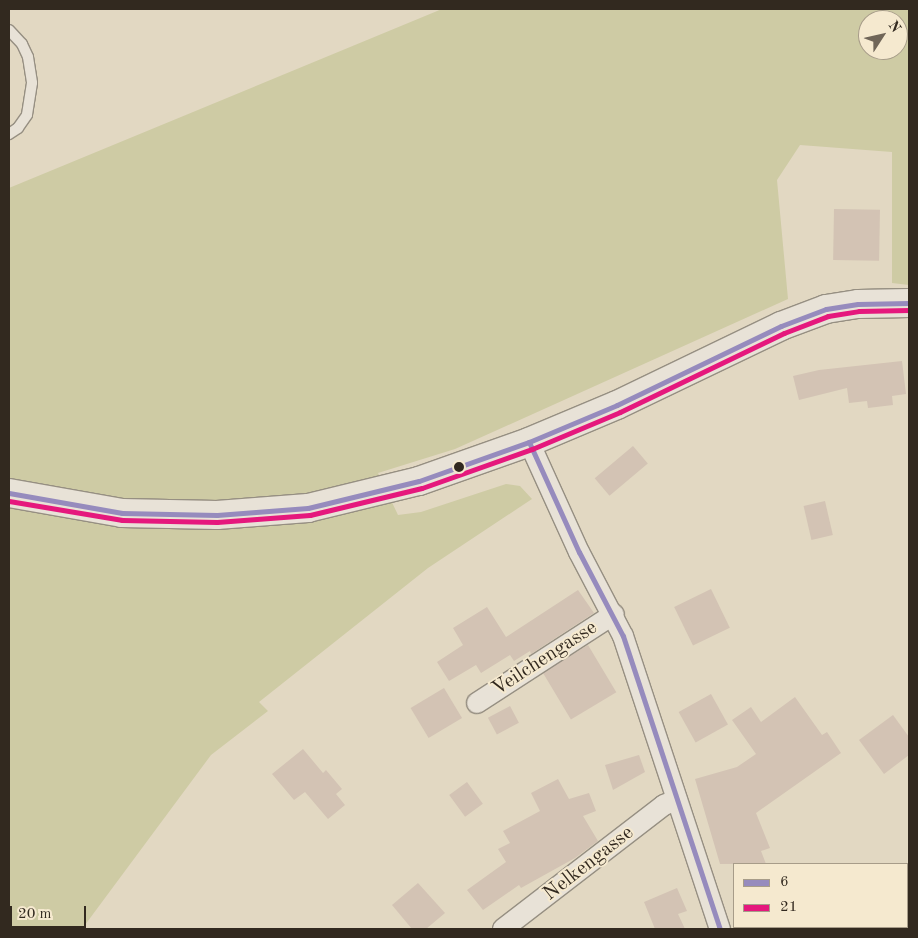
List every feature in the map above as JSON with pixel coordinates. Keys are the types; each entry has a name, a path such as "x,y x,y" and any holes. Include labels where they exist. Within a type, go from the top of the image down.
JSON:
{"street":[{"path":"9,494 122,513 217,515 308,508 419,482 529,442 617,405 781,326 842,307 909,303"},
{"path":"529,442 579,552 614,614 720,929"},
{"name":"Veilchengasse","path":"477,703 614,614"},
{"name":"Nelkengasse","path":"503,929 664,805 676,800"}],"lane":[{"path":"9,30 22,44 28,56 32,83 27,115 18,128 9,134"}],"shaded area":[{"path":"442,9 909,9 909,285 892,283 892,152 800,145 777,180 788,299 455,449 378,473 398,515 421,512 506,484 520,486 532,499 428,568 259,702 268,711 211,755 82,929 9,929 9,188"}],"building":[{"path":"834,209 880,210 879,261 833,260"},
{"path":"902,361 906,394 892,396 893,405 868,408 867,401 849,403 847,388 799,400 793,376 819,370"},
{"path":"633,446 648,464 609,496 595,478"},
{"path":"825,501 833,535 811,540 804,506"},
{"path":"711,589 730,628 693,646 674,607"},
{"path":"578,590 594,613 531,654 530,651 514,661 510,655 481,673 476,665 449,681 437,662 463,645 453,628 487,607 506,637"},
{"path":"588,645 616,692 571,719 543,672"},
{"path":"444,688 462,718 429,738 411,708"},
{"path":"711,694 728,725 696,743 679,712"},
{"path":"795,697 822,735 827,732 841,753 756,813 770,848 761,851 766,863 720,864 695,779 737,767 756,754 732,720 751,707 761,722"},
{"path":"510,706 519,723 497,735 488,718"},
{"path":"893,715 909,737 909,755 884,774 859,740"},
{"path":"303,749 323,773 326,770 342,789 336,794 345,805 328,819 305,792 294,800 272,774"},
{"path":"639,755 645,772 613,790 605,765"},
{"path":"558,779 569,799 589,793 596,811 583,816 598,841 575,858 521,888 519,885 483,910 467,890 506,862 498,849 510,843 503,831 540,811 531,793"},
{"path":"467,782 483,804 465,817 449,795"},
{"path":"418,883 445,913 426,929 412,929 392,905"},
{"path":"677,888 687,911 678,914 685,929 655,929 644,902"}],"transit line":[{"name":"6","path":"9,493 122,513 217,515 308,508 419,481 529,442 617,405 781,326 826,309 858,304 909,303"},
{"name":"21","path":"9,501 122,520 217,522 310,515 422,488 532,449 620,412 784,333 828,316 859,311 909,310"},
{"name":"6","path":"529,442 579,552 623,636 720,929"}]}
